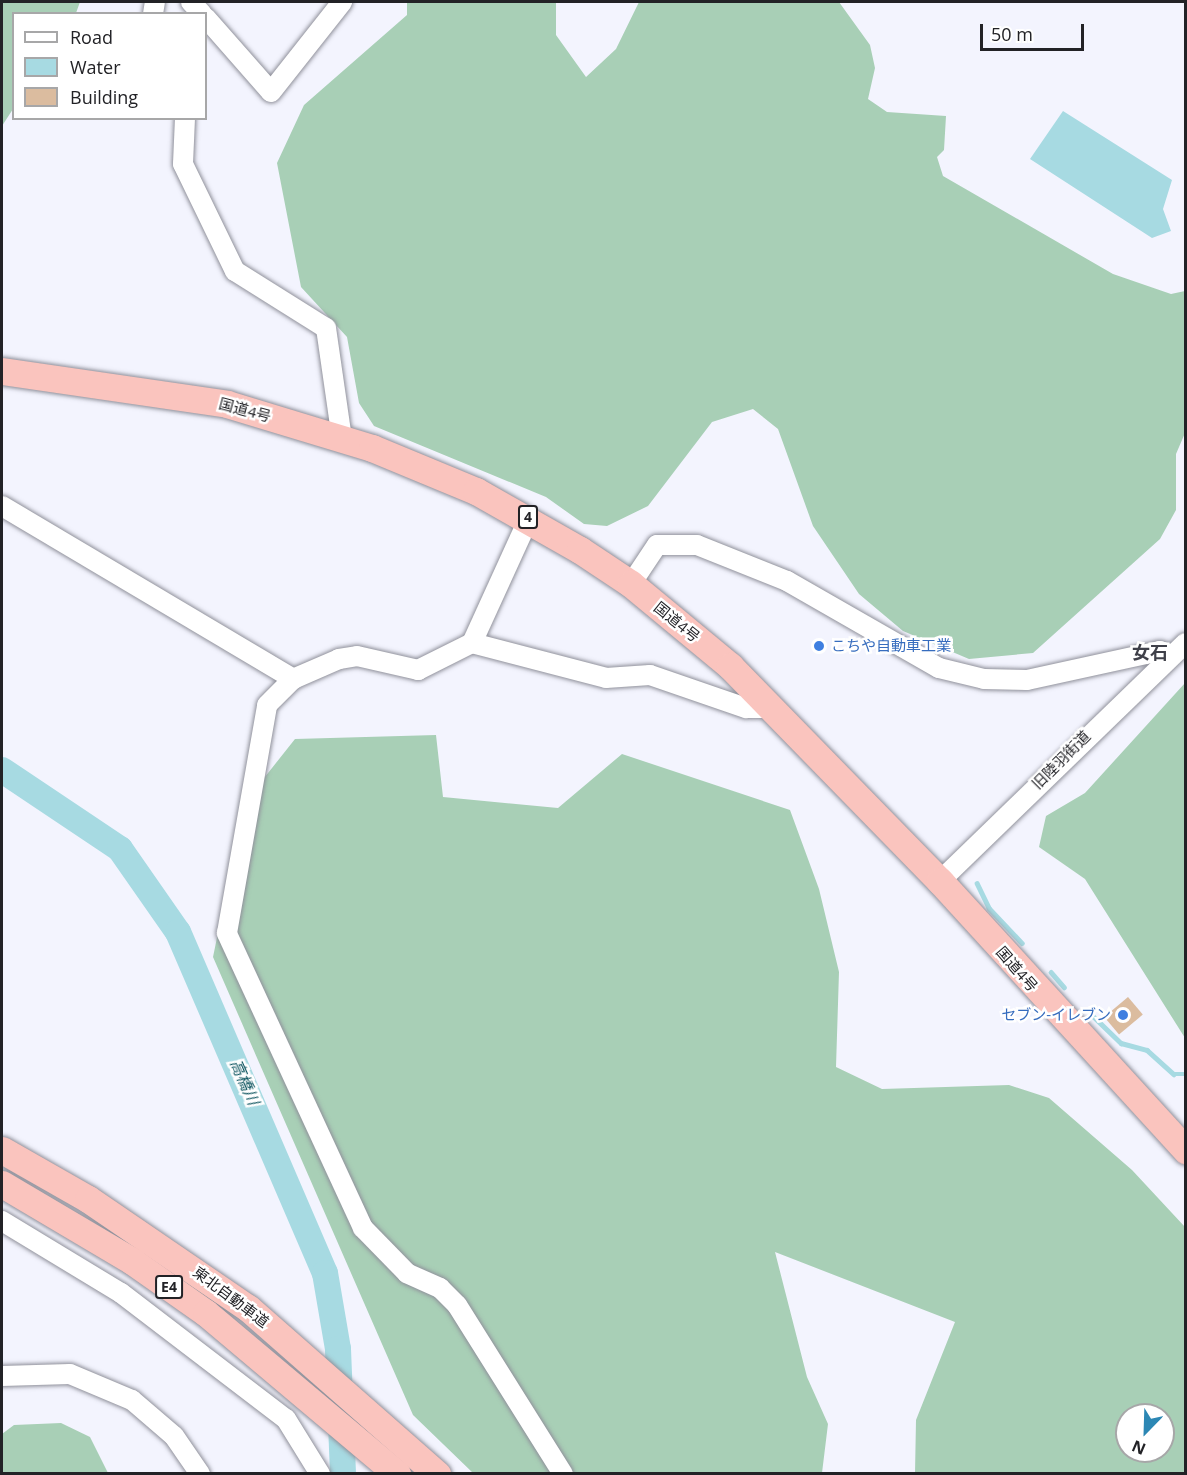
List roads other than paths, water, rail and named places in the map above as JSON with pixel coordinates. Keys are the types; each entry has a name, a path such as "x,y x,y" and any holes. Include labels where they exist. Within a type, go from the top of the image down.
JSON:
{"highway":[{"name":"国道4号","path":"5,376 227,404 342,439 426,467 529,518 631,584 730,666 940,881 1185,1150"},
{"name":"東北自動車道","path":"2,1150 174,1254 321,1368 437,1473"},
{"name":"東北自動車道","path":"2,1184 132,1261 325,1407 397,1473"}],"street":[{"path":"207,19 271,92 342,2"},
{"path":"185,120 183,164 235,271 326,328 342,439"},
{"path":"2,506 293,679"},
{"path":"529,518 472,643 418,670 357,656 293,679 267,705 227,933 363,1228 407,1273 440,1288 457,1305 563,1473"},
{"path":"631,584 657,545 696,545 787,581 939,668 984,679 1027,680 1177,648"},
{"path":"472,643 606,678 650,675 746,708 770,708"},
{"name":"旧陸羽街道","path":"940,881 1177,648"},
{"path":"2,1221 121,1293 286,1419 320,1473"},
{"path":"2,1376 70,1374 132,1400 174,1436 200,1473"}],"water":[{"path":"1063,111 1172,180 1163,209 1171,231 1152,238 1030,159"}],"waterway":[{"name":"高橋川","path":"2,770 120,849 178,932 325,1273 338,1349 343,1474"},
{"path":"977,883 989,908 1022,943"},
{"path":"1051,972 1064,987"},
{"path":"1091,1014 1121,1043 1147,1050 1174,1074 1186,1074"}],"place":[{"name":"こちや自動車工業","path":"819,646"},
{"name":"セブン-イレブン","path":"1123,1015"}],"district":[{"name":"女石","path":"1150,652"}]}
